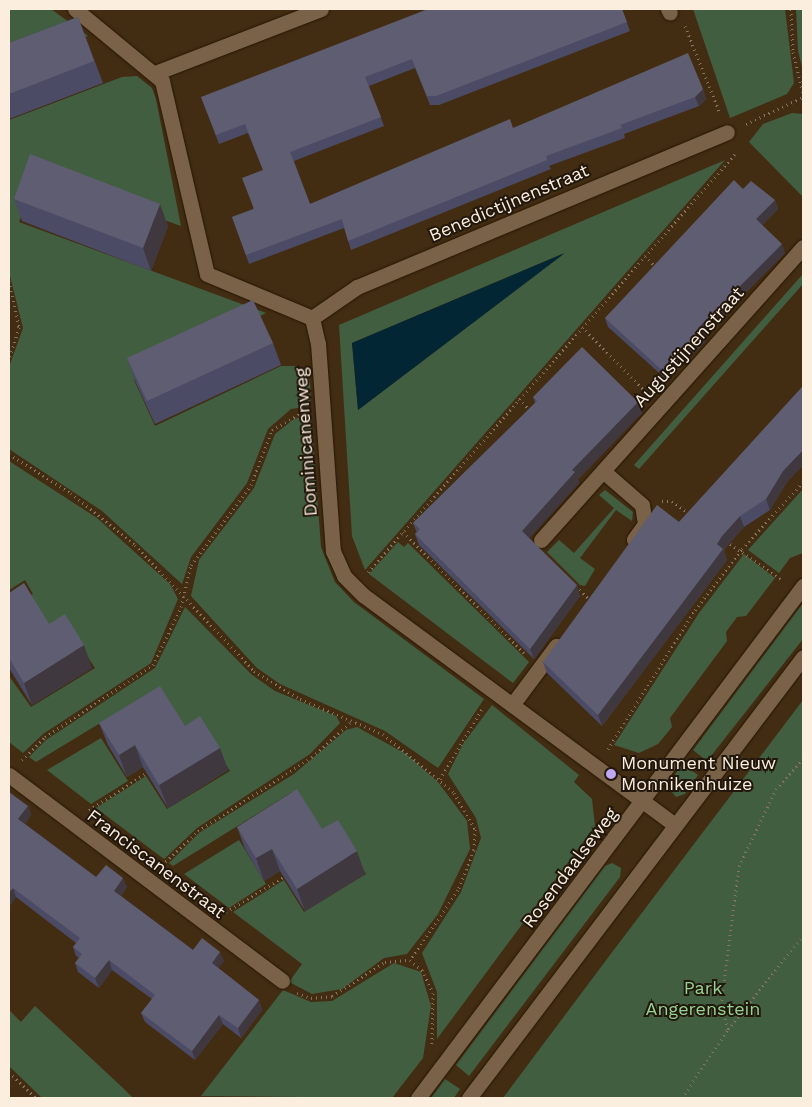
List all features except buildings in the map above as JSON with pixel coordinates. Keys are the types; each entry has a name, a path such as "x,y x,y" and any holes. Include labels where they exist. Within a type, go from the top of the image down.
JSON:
{"street":[{"path":"75,9 156,73 167,91 200,261 207,274 312,318"},
{"path":"156,73 321,9"},
{"name":"Benedictijnenstraat","path":"312,318 357,287 727,132"},
{"name":"Augustijnenstraat","path":"541,540 803,248"},
{"name":"Dominicanenweg","path":"312,318 323,410 333,551 354,587 674,824"},
{"path":"603,471 642,505 645,524 623,554"},
{"name":"Rosendaalseweg","path":"418,1098 644,801 803,586"},
{"path":"512,705 567,630"},
{"path":"469,1098 674,824 803,657"},
{"name":"Franciscanenstraat","path":"12,771 69,822 282,981"}],"path":[{"path":"790,9 793,52 803,93"},
{"path":"687,28 712,91"},
{"path":"354,587 735,153 727,132 803,97"},
{"path":"645,256 665,276"},
{"path":"9,281 19,327 9,360"},
{"path":"582,327 661,407"},
{"path":"519,400 539,419"},
{"path":"12,771 45,737 153,666 185,596 191,565 251,485 272,430 292,414 323,410"},
{"path":"9,454 99,513 185,596 269,682 353,720 399,745 440,778 470,816 476,829 474,850 458,890 410,960"},
{"path":"611,744 695,610 742,549 803,482"},
{"path":"642,505 668,500 696,518"},
{"path":"403,532 539,668"},
{"path":"719,535 742,549 781,579"},
{"path":"440,778 460,740 495,692"},
{"path":"146,880 198,831 306,762 353,720"},
{"path":"728,1029 721,1005 739,866 776,789 803,759"},
{"path":"69,822 148,772"},
{"path":"207,925 286,876"},
{"path":"682,1098 728,1029 803,936"},
{"path":"282,981 303,996 326,997 344,992 385,962 410,960 422,970 433,993 431,1040 442,1066"},
{"path":"9,1072 36,1098"}],"green space":[{"path":"9,9 51,9 88,36 9,66"},
{"path":"693,9 785,9 794,83 787,94 730,118"},
{"path":"796,9 803,9 803,71 798,51"},
{"path":"137,76 152,88 156,99 181,226 38,175 19,222 266,313 134,380 155,426 281,366 298,366 310,380 311,406 291,409 268,429 247,483 191,557 182,584 102,511 9,449 9,367 23,328 9,272 9,120 122,77"},
{"path":"792,113 803,114 803,197 749,142 763,124"},
{"path":"725,160 365,570 352,536 339,325","holes":["562,255 358,410 352,343"]},
{"path":"803,274 803,284 639,469 634,465"},
{"path":"311,414 321,547 335,582 354,602 484,699 438,768 385,731 280,684 257,668 191,596 199,560 254,488 275,434 294,419"},
{"path":"9,461 97,518 170,584 178,599 151,663 43,734 23,753 9,742 9,676 31,707 95,668 73,634 59,643 29,596 33,594 25,580 9,590"},
{"path":"803,489 803,553 790,558 779,573 748,550"},
{"path":"605,490 633,512 632,521 616,510 580,558 595,569 585,586 580,585 547,552 559,540 574,553 614,508 599,495"},
{"path":"398,542 404,547 408,543 529,662 513,683 369,574"},
{"path":"744,554 775,578 746,616 737,617 726,632 727,641 670,718 672,727 658,744 639,753 614,745 699,613"},
{"path":"803,603 803,639 707,761 693,750"},
{"path":"185,607 251,674 275,691 336,716 340,723 310,754 197,828 164,859 96,808 146,776 167,809 230,771 209,737 194,746 158,688 36,762 29,757 46,740 155,668"},
{"name":"Park Angerenstein","path":"803,700 803,1098 503,1098 610,955"},
{"path":"492,705 579,775 574,782 592,799 595,826 437,1039 437,992 422,953 461,892 481,838 476,818 448,774 463,744"},
{"path":"357,727 406,754 438,782 467,821 470,849 438,914 407,954 384,958 342,989 312,994 289,982 302,964 233,912 284,880 304,912 366,874 346,841 330,850 292,792 173,866 169,863 199,833 294,774 346,730"},
{"path":"101,738 128,781 91,804 47,770"},
{"path":"682,764 698,775 685,794 676,797 667,786"},
{"path":"239,840 266,884 229,908 184,874"},
{"path":"612,863 621,868 620,877 469,1076 456,1065 605,866"},
{"path":"394,963 421,972 431,1006 423,1058 392,1098 201,1096 283,990 311,1002 332,1001"},
{"path":"35,1006 133,1098 42,1098 9,1066 9,1010 21,1022"},
{"path":"445,1079 460,1089 454,1098 431,1098"}],"water":[{"path":"565,253 358,410 352,343"}],"place":[{"name":"Monument Nieuw Monnikenhuize","path":"611,774"}]}
